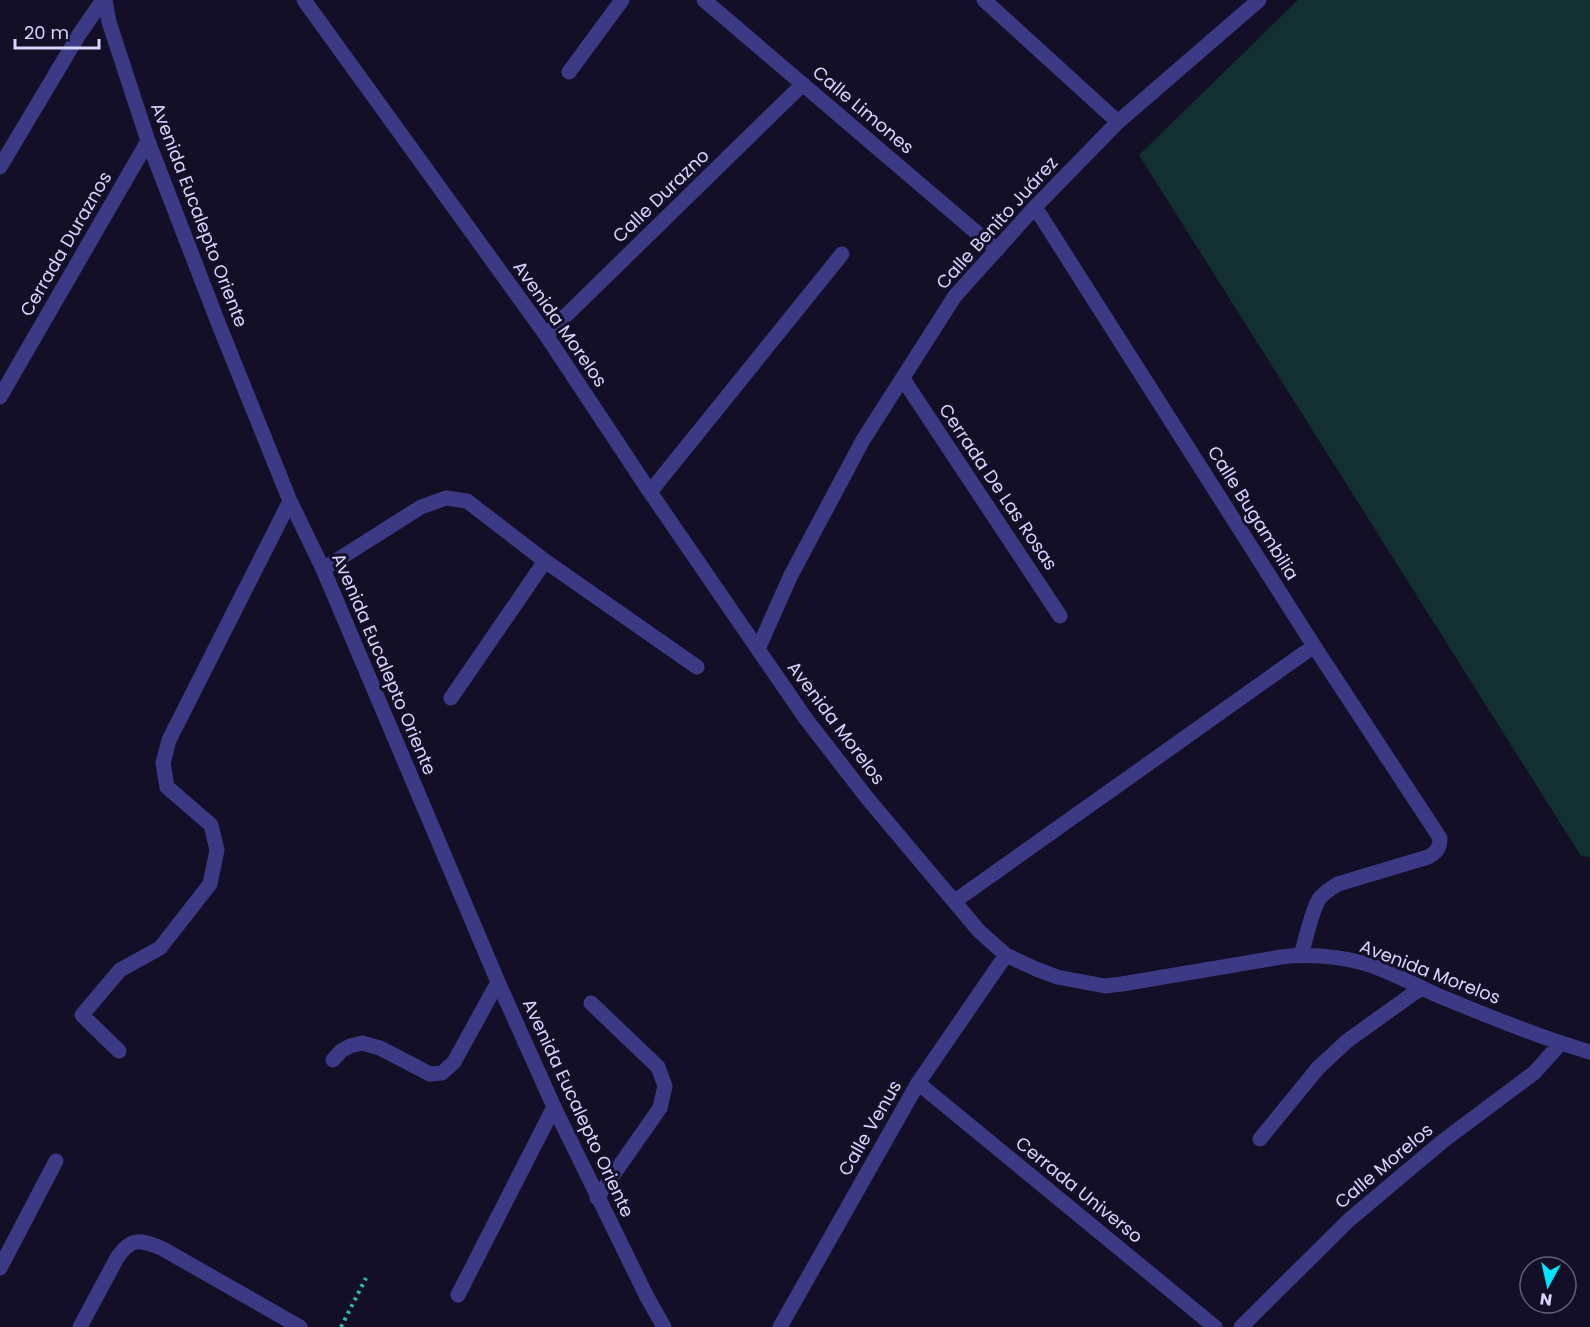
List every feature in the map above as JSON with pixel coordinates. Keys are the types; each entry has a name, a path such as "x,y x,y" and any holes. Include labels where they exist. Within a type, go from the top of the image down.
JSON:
{"street":[{"name":"Avenida Eucalepto Oriente","path":"104,0 148,141 219,326 290,501 323,569 498,982 554,1107 597,1198 664,1327"},
{"path":"0,167 80,33 104,0"},
{"name":"Avenida Morelos","path":"304,0 546,335 650,492 806,719 868,800 979,931 1006,955 1057,977 1105,986 1301,955 1316,955 1363,963 1561,1043 1590,1052"},
{"path":"569,72 622,0"},
{"name":"Calle Limones","path":"704,0 997,250"},
{"path":"984,0 1118,122"},
{"name":"Calle Benito Juárez","path":"758,649 791,574 863,440 955,296 1035,207 1118,122 1259,0"},
{"name":"Calle Durazno","path":"546,335 803,84"},
{"name":"Cerrada Duraznos","path":"0,397 148,141"},
{"name":"Calle Bugambilia","path":"1035,207 1314,646 1440,838 1440,845 1436,853 1428,857 1338,884 1328,890 1319,900 1301,955"},
{"path":"650,492 842,254"},
{"name":"Cerrada De Las Rosas","path":"903,379 1060,616"},
{"path":"323,569 421,507 446,498 467,501 545,561 697,667"},
{"path":"119,1051 82,1015 120,970 160,948 210,884 217,850 211,825 167,787 162,763 169,740 290,501"},
{"path":"451,698 545,561"},
{"path":"955,901 1314,646"},
{"name":"Calle Venus","path":"780,1327 918,1083 1006,955"},
{"path":"333,1060 341,1051 362,1043 380,1048 430,1074 442,1073 454,1062 498,982"},
{"path":"1260,1139 1318,1068 1347,1041 1421,988"},
{"path":"591,1003 658,1068 665,1086 660,1108 597,1198"},
{"name":"Calle Morelos","path":"1241,1327 1349,1220 1443,1141 1534,1072 1561,1043"},
{"name":"Cerrada Universo","path":"918,1083 1215,1327"},
{"path":"458,1296 554,1107"},
{"path":"0,1268 56,1161"},
{"path":"80,1327 123,1248 134,1241 147,1242 163,1249 300,1327"}],"path":[{"path":"341,1327 366,1278"}],"green space":[{"path":"1298,0 1590,0 1590,857 1581,856 1139,155"}]}
